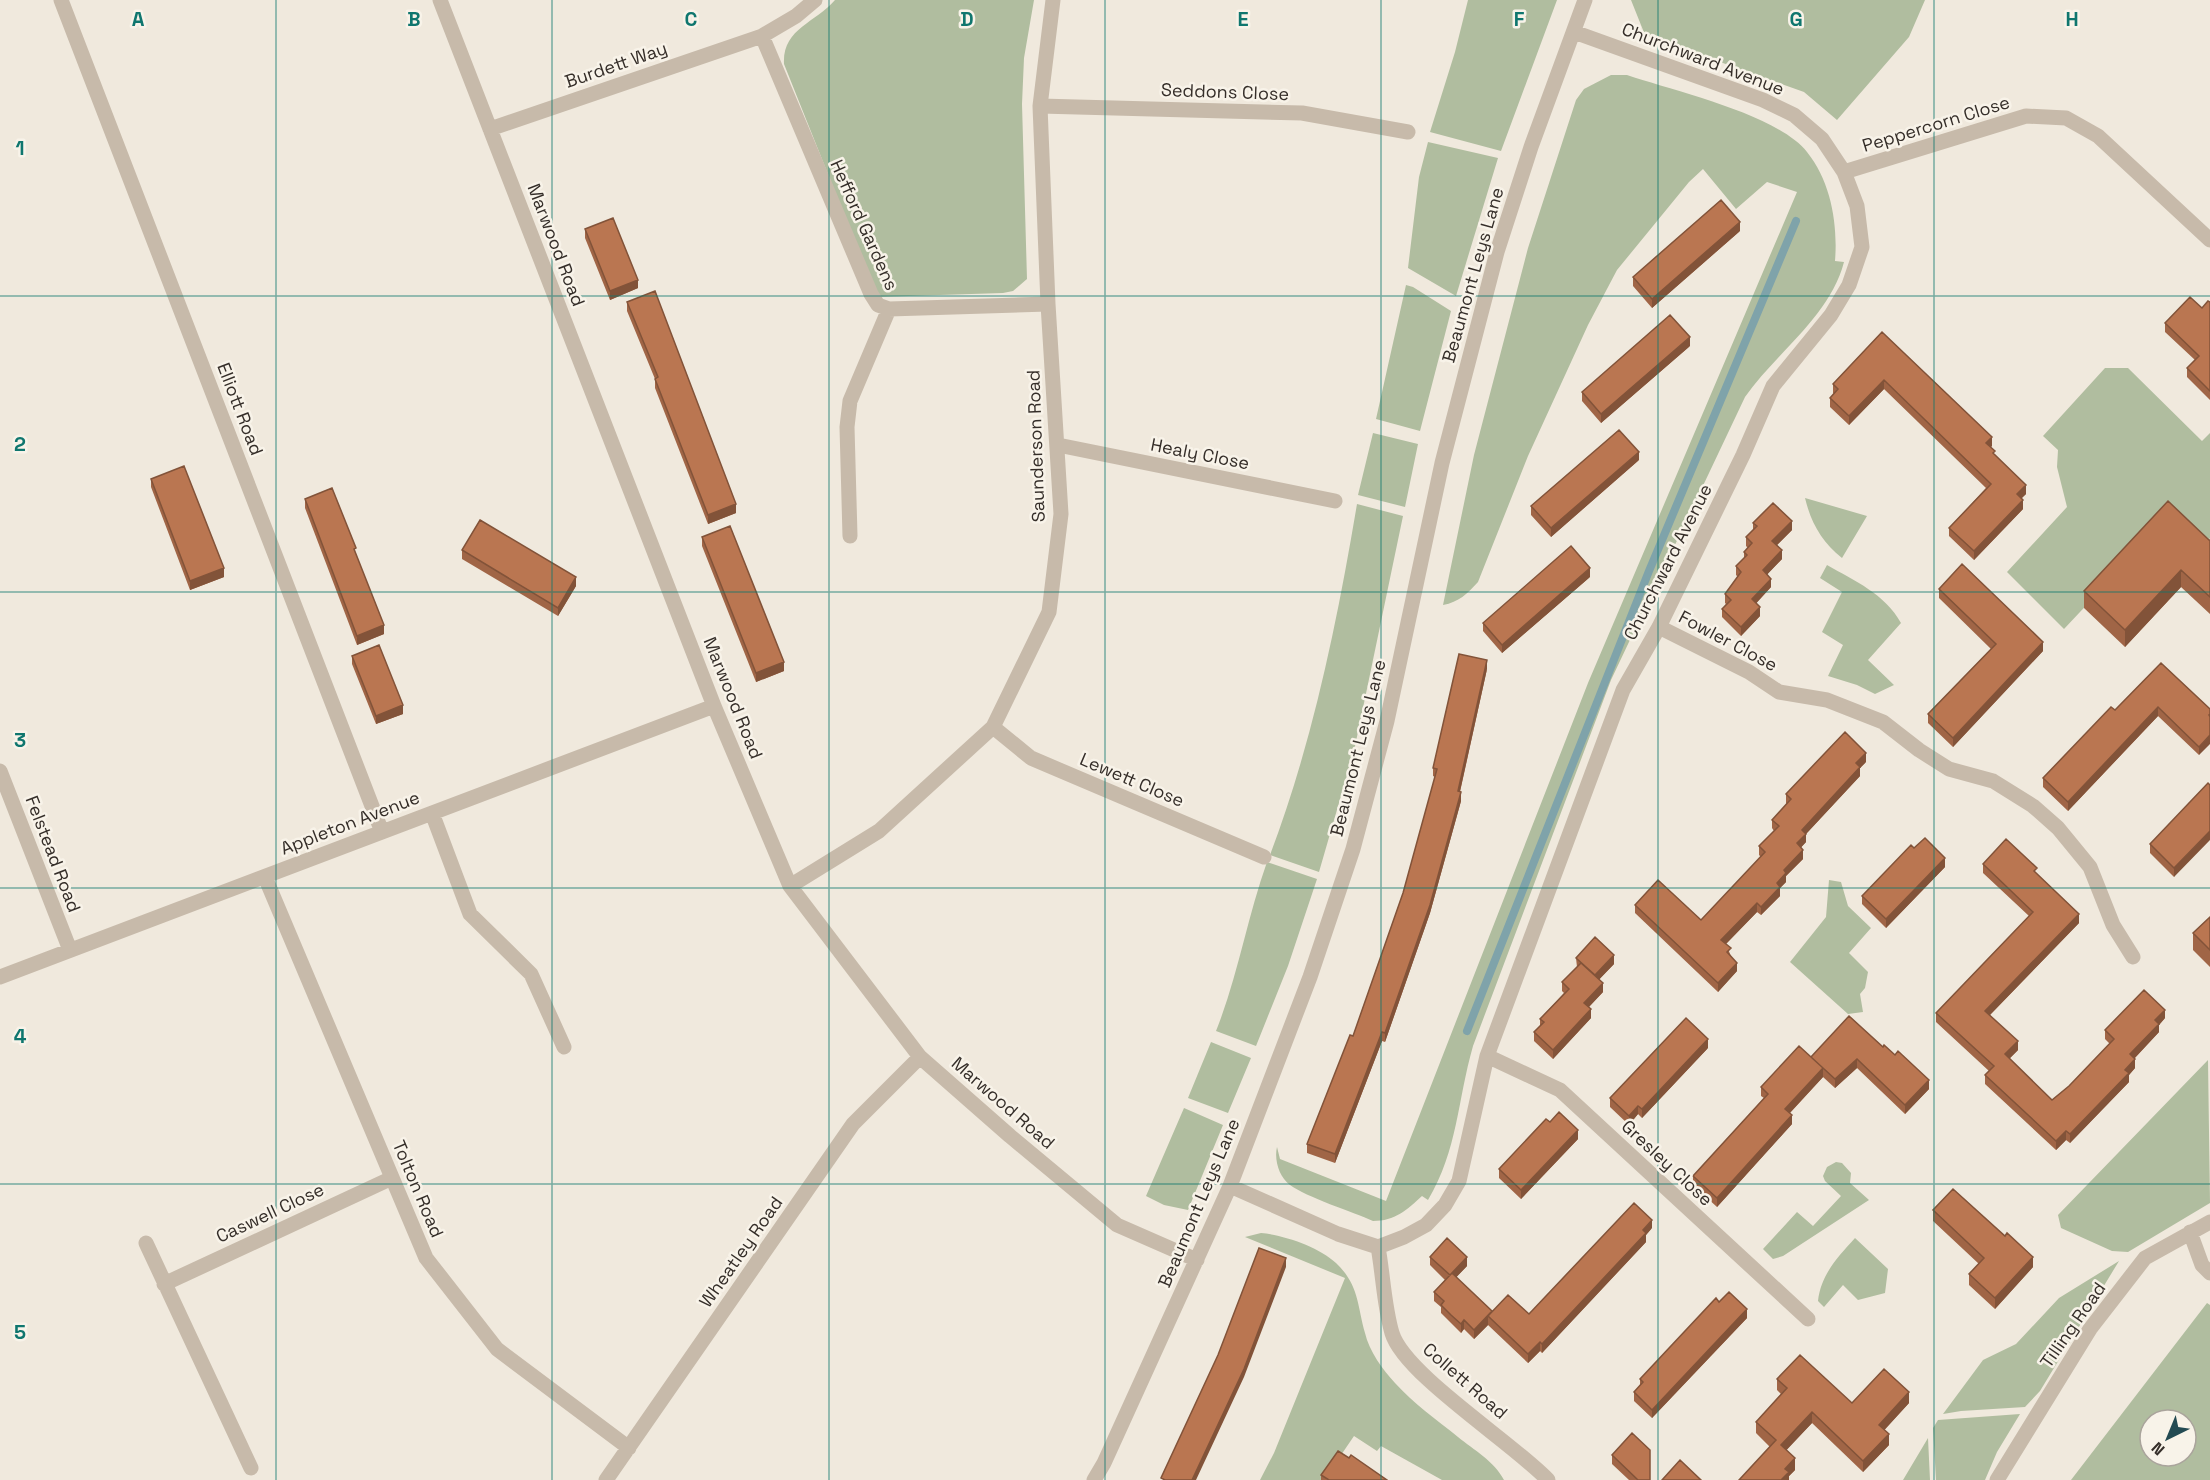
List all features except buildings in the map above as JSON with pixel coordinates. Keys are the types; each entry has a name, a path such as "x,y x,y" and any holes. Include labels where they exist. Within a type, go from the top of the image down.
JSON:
{"street":[{"name":"Elliott Road","path":"61,0 382,832"},
{"name":"Marwood Road","path":"440,0 714,706 790,885 920,1057 1117,1225 1197,1260"},
{"name":"Burdett Way","path":"490,129 762,36 796,16 815,0"},
{"name":"Saunderson Road","path":"790,885 879,831 993,727 1049,612 1061,514 1048,304 1040,106 1053,0"},
{"name":"Beaumont Leys Lane","path":"1094,1480 1104,1463 1230,1186 1310,977 1353,849 1387,721 1442,462 1497,252 1585,0"},
{"name":"Churchward Avenue","path":"1378,1246 1404,1237 1426,1225 1445,1205 1459,1181 1487,1056 1623,690 1659,627 1743,455 1773,386 1831,315 1849,285 1862,247 1857,206 1844,172 1822,139 1794,115 1762,100 1574,32"},
{"name":"Hefford Gardens","path":"762,36 871,294 878,305 889,309 1048,304"},
{"name":"Seddons Close","path":"1040,106 1302,113 1408,132"},
{"name":"Peppercorn Close","path":"1844,172 2026,116 2066,118 2098,136 2210,240"},
{"path":"850,537 847,427 850,401 889,309"},
{"name":"Healy Close","path":"1058,445 1335,501"},
{"name":"Fowler Close","path":"1659,627 1749,672 1779,692 1827,700 1883,722 1919,750 1949,769 1993,781 2033,806 2058,828 2090,867 2113,925 2133,957"},
{"name":"Appleton Avenue","path":"0,977 714,706"},
{"name":"Lewett Close","path":"993,727 1031,758 1264,857"},
{"name":"Felstead Road","path":"0,771 70,950"},
{"path":"432,813 470,914 531,974 564,1047"},
{"name":"Tolton Road","path":"265,877 426,1258 496,1349 629,1448"},
{"name":"Gresley Close","path":"1487,1056 1560,1090 1808,1319"},
{"name":"Wheatley Road","path":"606,1480 853,1124 920,1057"},
{"name":"Caswell Close","path":"164,1284 392,1178"},
{"path":"1230,1186 1338,1234 1378,1246"},
{"name":"Tilling Road","path":"1997,1480 2090,1329 2145,1258 2210,1222"},
{"path":"2190,1232 2202,1265 2210,1273"},
{"path":"146,1244 251,1468"},
{"name":"Collett Road","path":"1378,1246 1392,1335 1413,1367 1528,1459"},
{"path":"1528,1459 1528,1480"},
{"path":"1528,1459 1548,1480"}],"green space":[{"path":"835,0 1034,0 1024,58 1022,104 1027,279 1013,291 877,297 784,64 788,42 794,34"},
{"path":"1468,0 1557,0 1501,151 1430,132 1455,52"},
{"path":"1631,0 1925,0 1909,37 1837,120 1804,92 1645,35"},
{"path":"1611,75 1627,75 1723,105 1773,126 1793,138 1807,152 1822,176 1834,218 1835,261 1844,262 1837,282 1815,317 1745,397 1611,680 1473,1046 1456,1125 1438,1181 1428,1200 1422,1196 1394,1217 1373,1221 1297,1190 1286,1182 1278,1168 1277,1147 1280,1159 1386,1201 1588,683 1797,192 1767,182 1736,209 1703,169 1689,182 1617,270 1588,325 1528,456 1478,582 1462,597 1443,605 1474,455 1528,248 1576,100 1584,89"},
{"path":"1428,142 1498,158 1456,296 1408,268 1419,177"},
{"path":"1406,285 1451,311 1420,431 1376,419"},
{"path":"2105,368 2128,368 2202,441 2210,433 2210,538 2207,542 2175,511 2064,629 2007,572 2067,507 2057,467 2058,450 2043,436"},
{"path":"1373,433 1418,444 1405,507 1358,495"},
{"path":"1805,498 1867,516 1842,558 1818,531 1810,516"},
{"path":"1357,504 1403,516 1354,751 1319,872 1270,855 1299,769 1322,681"},
{"path":"1827,565 1878,596 1901,623 1868,660 1894,685 1875,694 1857,685 1828,676 1843,645 1822,632 1842,592 1820,578"},
{"path":"1267,862 1317,879 1288,966 1256,1046 1216,1031"},
{"path":"1829,880 1841,882 1848,906 1871,928 1849,953 1868,972 1865,988 1860,994 1863,1012 1848,1014 1790,962 1826,917"},
{"path":"1211,1042 1251,1058 1228,1113 1188,1098"},
{"path":"2208,1060 2210,1203 2128,1252 2112,1251 2061,1228 2058,1215"},
{"path":"1184,1108 1223,1125 1188,1210 1164,1205 1146,1196"},
{"path":"1836,1162 1842,1163 1851,1173 1850,1183 1869,1200 1783,1256 1773,1259 1763,1249 1797,1212 1813,1226 1841,1196 1825,1181 1823,1176 1827,1167"},
{"path":"1261,1233 1301,1243 1329,1257 1344,1271 1353,1287 1367,1340 1386,1372 1417,1404 1489,1461 1504,1480 1442,1480 1381,1446 1377,1451 1354,1436 1324,1480 1260,1480 1274,1453 1345,1278 1245,1237"},
{"path":"1855,1238 1888,1269 1885,1293 1858,1300 1843,1285 1824,1307 1818,1301 1823,1282 1831,1266"},
{"path":"2119,1261 2040,1391 2025,1407 1943,1414 1983,1360 2016,1344 2059,1298"},
{"path":"2207,1303 2210,1305 2210,1480 2071,1480"},
{"path":"2020,1414 1997,1452 1985,1480 1936,1480 1933,1428 1938,1420"},
{"path":"1928,1438 1930,1480 1903,1480"}],"waterway":[{"path":"1467,1031 1649,571 1796,221"}]}
